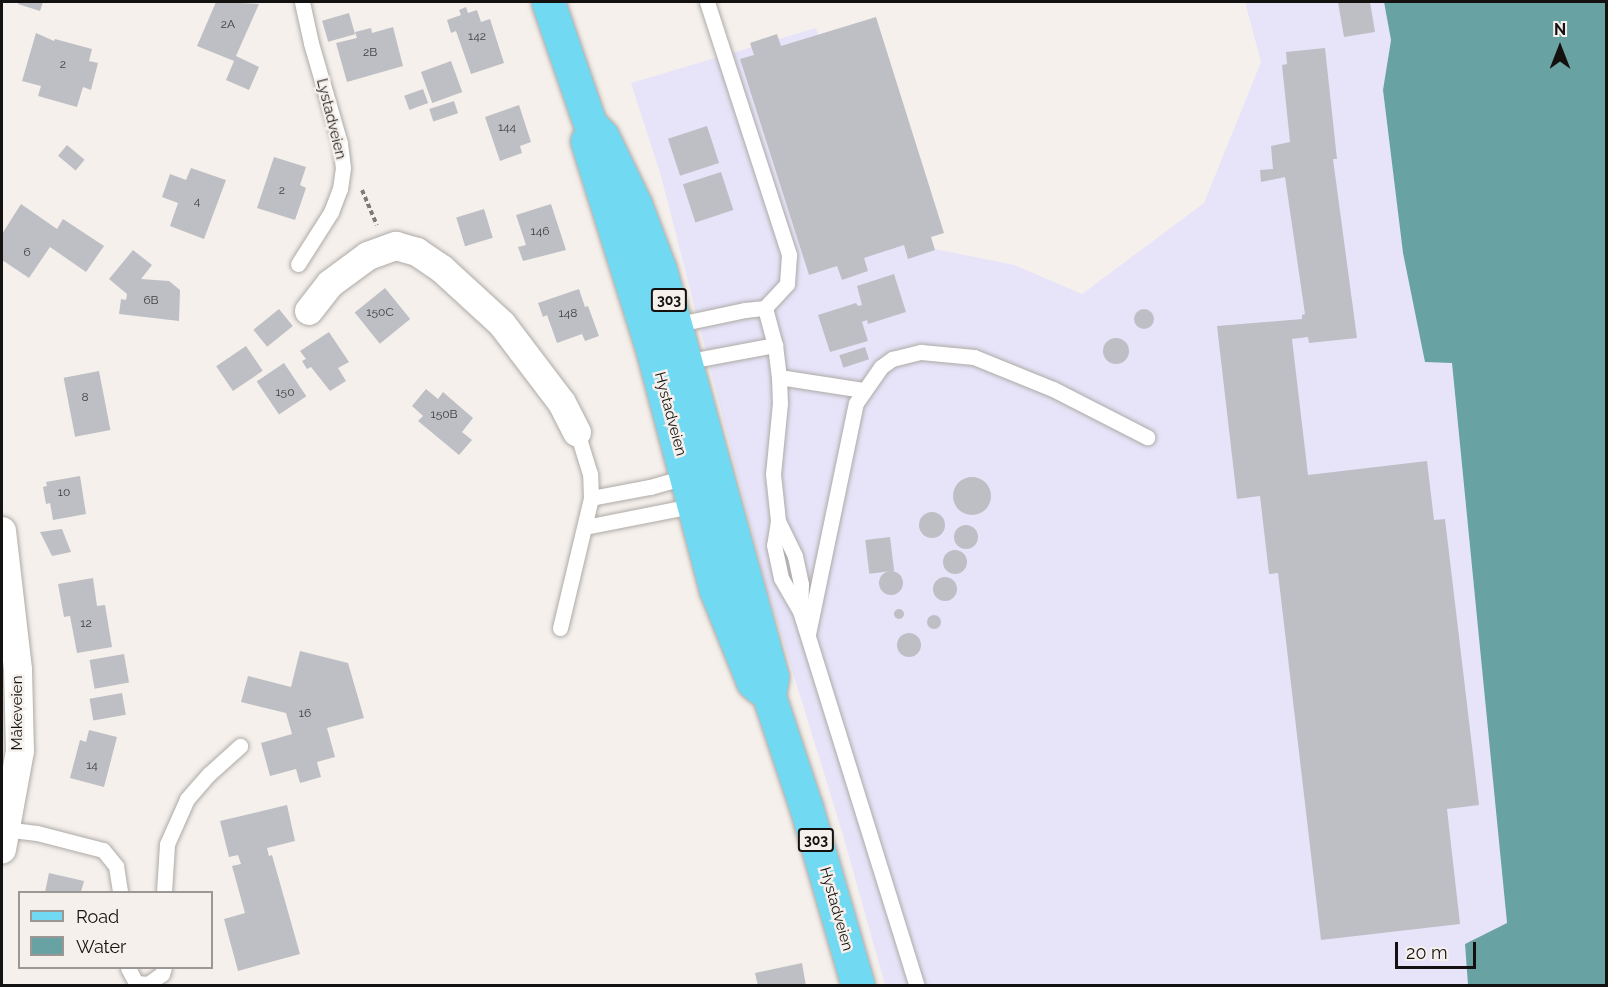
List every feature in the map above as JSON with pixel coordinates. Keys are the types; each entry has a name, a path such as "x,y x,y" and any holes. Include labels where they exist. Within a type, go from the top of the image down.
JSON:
{"main road":[{"name":"Hystadveien","path":"548,2 590,124 602,136 635,204 676,323 687,364 707,497 772,677 769,696 806,807 858,986"},
{"name":"Hystadveien","path":"590,124 586,142 653,351 686,475 707,497"}],"street":[{"path":"309,311 330,284 355,264 386,248 396,246 417,252 483,304 519,343 562,402 577,432"},
{"name":"Måkeveien","path":"2,531 6,612 18,670 20,751 3,839"}],"lane":[{"name":"Lystadveien","path":"298,264 331,212 340,189 343,168 340,142 310,43 302,2"},
{"path":"707,2 789,255 787,284 765,308 676,323 653,351 687,364 721,354 775,345"},
{"path":"765,308 775,345 779,377 780,403 773,474 778,521 774,545 781,578 800,611 917,986"},
{"path":"807,637 850,422 863,390 881,368 904,354 921,352 974,357 1053,389 1147,437"},
{"path":"779,377 863,390"},
{"path":"560,628 591,498 590,474 577,432"},
{"path":"591,498 650,487 686,475"},
{"path":"585,527 707,497"},
{"path":"164,891 167,844 187,799 209,774 240,746"},
{"path":"3,839 38,833 103,850 116,866 120,891"},
{"path":"128,969 136,984 148,984 162,974 164,969"}],"path":[{"path":"343,168 358,182 386,248"}],"shaded area":[{"path":"1245,2 1384,2 1391,40 1383,90 1403,253 1425,361 1452,362 1507,923 1465,944 1468,985 885,985 843,835 765,582 661,176 631,83 816,28 881,238 1014,265 1082,294 1204,203 1261,62"}],"water":[{"path":"1384,2 1606,2 1606,985 1468,985 1465,944 1507,923 1452,363 1425,362 1403,253 1383,90 1391,40"}],"building":[{"path":"19,2 43,2 40,11 18,4"},
{"path":"216,2 259,4 236,56 259,67 249,90 226,80 234,61 197,46"},
{"path":"1338,2 1370,2 1375,32 1344,37"},
{"path":"466,7 468,13 477,10 481,22 490,19 504,63 471,74 456,31 451,33 447,20 461,15 459,10"},
{"path":"349,13 355,34 328,42 322,21"},
{"path":"876,17 944,233 931,237 935,250 908,259 904,245 864,258 868,271 842,280 837,266 809,275 740,59 754,55 750,43 777,34 781,46"},
{"path":"393,27 403,66 347,82 336,43 357,38 355,32 371,28 372,33"},
{"path":"36,33 54,41 55,39 92,49 89,61 98,63 91,90 83,87 77,107 38,96 41,86 22,81"},
{"path":"1325,48 1337,159 1333,159 1357,338 1309,343 1308,337 1292,339 1308,475 1427,461 1434,520 1445,519 1479,805 1447,809 1460,924 1321,940 1278,573 1269,574 1260,496 1237,499 1217,326 1302,319 1302,315 1305,314 1285,177 1261,182 1260,170 1273,169 1271,146 1290,142 1282,65 1287,64 1286,52"},
{"path":"451,61 462,92 432,103 421,72"},
{"path":"423,89 428,103 409,110 404,96"},
{"path":"454,101 458,113 433,121 429,109"},
{"path":"519,105 531,142 520,146 522,153 500,161 485,117"},
{"path":"707,126 719,163 680,176 668,139"},
{"path":"67,145 85,160 76,171 58,156"},
{"path":"274,157 306,167 300,185 306,188 295,220 257,208"},
{"path":"191,168 226,180 204,239 170,226 178,203 162,197 170,174 186,180"},
{"path":"721,172 733,210 695,222 683,184"},
{"path":"21,204 57,229 63,219 104,246 86,272 50,247 29,278 2,260 2,234"},
{"path":"551,204 566,250 523,261 518,247 526,245 516,215"},
{"path":"484,209 493,238 465,246 456,217"},
{"path":"133,250 152,265 141,279 169,281 180,290 179,321 119,314 121,299 126,300 127,294 109,279"},
{"path":"894,274 906,312 868,324 867,320 862,322 868,341 830,352 818,315 856,303 858,306 862,305 857,286"},
{"path":"385,288 410,319 380,344 355,313"},
{"path":"579,289 599,336 585,341 582,334 557,343 547,315 543,317 538,303"},
{"path":"279,309 293,326 267,347 253,330"},
{"path":"1144,309 1151,312 1154,319 1151,326 1144,329 1137,326 1134,319 1137,312"},
{"path":"329,332 349,362 338,368 346,381 330,391 311,367 307,369 302,361 306,359 300,351"},
{"path":"1116,338 1125,342 1129,351 1125,360 1116,364 1107,360 1103,351 1107,342"},
{"path":"246,346 263,371 233,391 216,366"},
{"path":"865,347 869,359 843,368 839,355"},
{"path":"284,363 306,396 279,415 257,381"},
{"path":"99,371 110,430 75,437 64,378"},
{"path":"426,389 438,399 443,392 473,418 462,432 472,440 459,455 418,421 423,416 412,406"},
{"path":"80,476 86,514 53,520 50,503 46,504 43,487 47,486 46,482"},
{"path":"972,477 985,483 991,496 985,509 972,515 959,509 953,496 959,483"},
{"path":"932,512 941,516 945,525 941,534 932,538 923,534 919,525 923,516"},
{"path":"966,525 971,526 977,532 977,542 971,548 966,549 961,548 955,542 954,537 955,532 961,526"},
{"path":"62,529 71,552 52,556 40,532"},
{"path":"890,537 894,571 869,574 865,540"},
{"path":"955,550 960,551 966,557 966,567 960,573 955,574 950,573 944,567 943,562 944,557 950,551"},
{"path":"891,571 899,575 903,583 899,591 891,595 883,591 879,583 883,575"},
{"path":"945,577 950,578 956,584 956,594 950,600 945,601 940,600 934,594 933,589 934,584 940,578"},
{"path":"93,578 97,606 105,605 112,647 77,653 70,616 64,617 58,584"},
{"path":"899,609 903,610 903,618 899,619 895,618 894,614 895,610"},
{"path":"934,615 939,617 941,622 939,627 934,629 929,627 927,622 929,617"},
{"path":"909,633 914,634 920,640 920,650 914,656 909,657 904,656 898,650 897,645 898,640 904,634"},
{"path":"300,651 348,663 364,718 327,728 335,757 317,762 321,777 300,783 296,769 270,776 261,743 292,734 286,713 241,702 248,676 291,687"},
{"path":"124,654 129,683 95,689 90,660"},
{"path":"122,693 126,715 93,720 90,699"},
{"path":"89,730 117,737 104,787 70,778 80,740 86,742"},
{"path":"287,805 295,841 267,848 269,856 272,855 300,954 238,971 224,919 245,913 232,866 241,864 238,855 229,857 220,821"},
{"path":"49,873 84,881 81,891 45,891"},
{"path":"802,963 806,986 758,986 755,973"}]}
